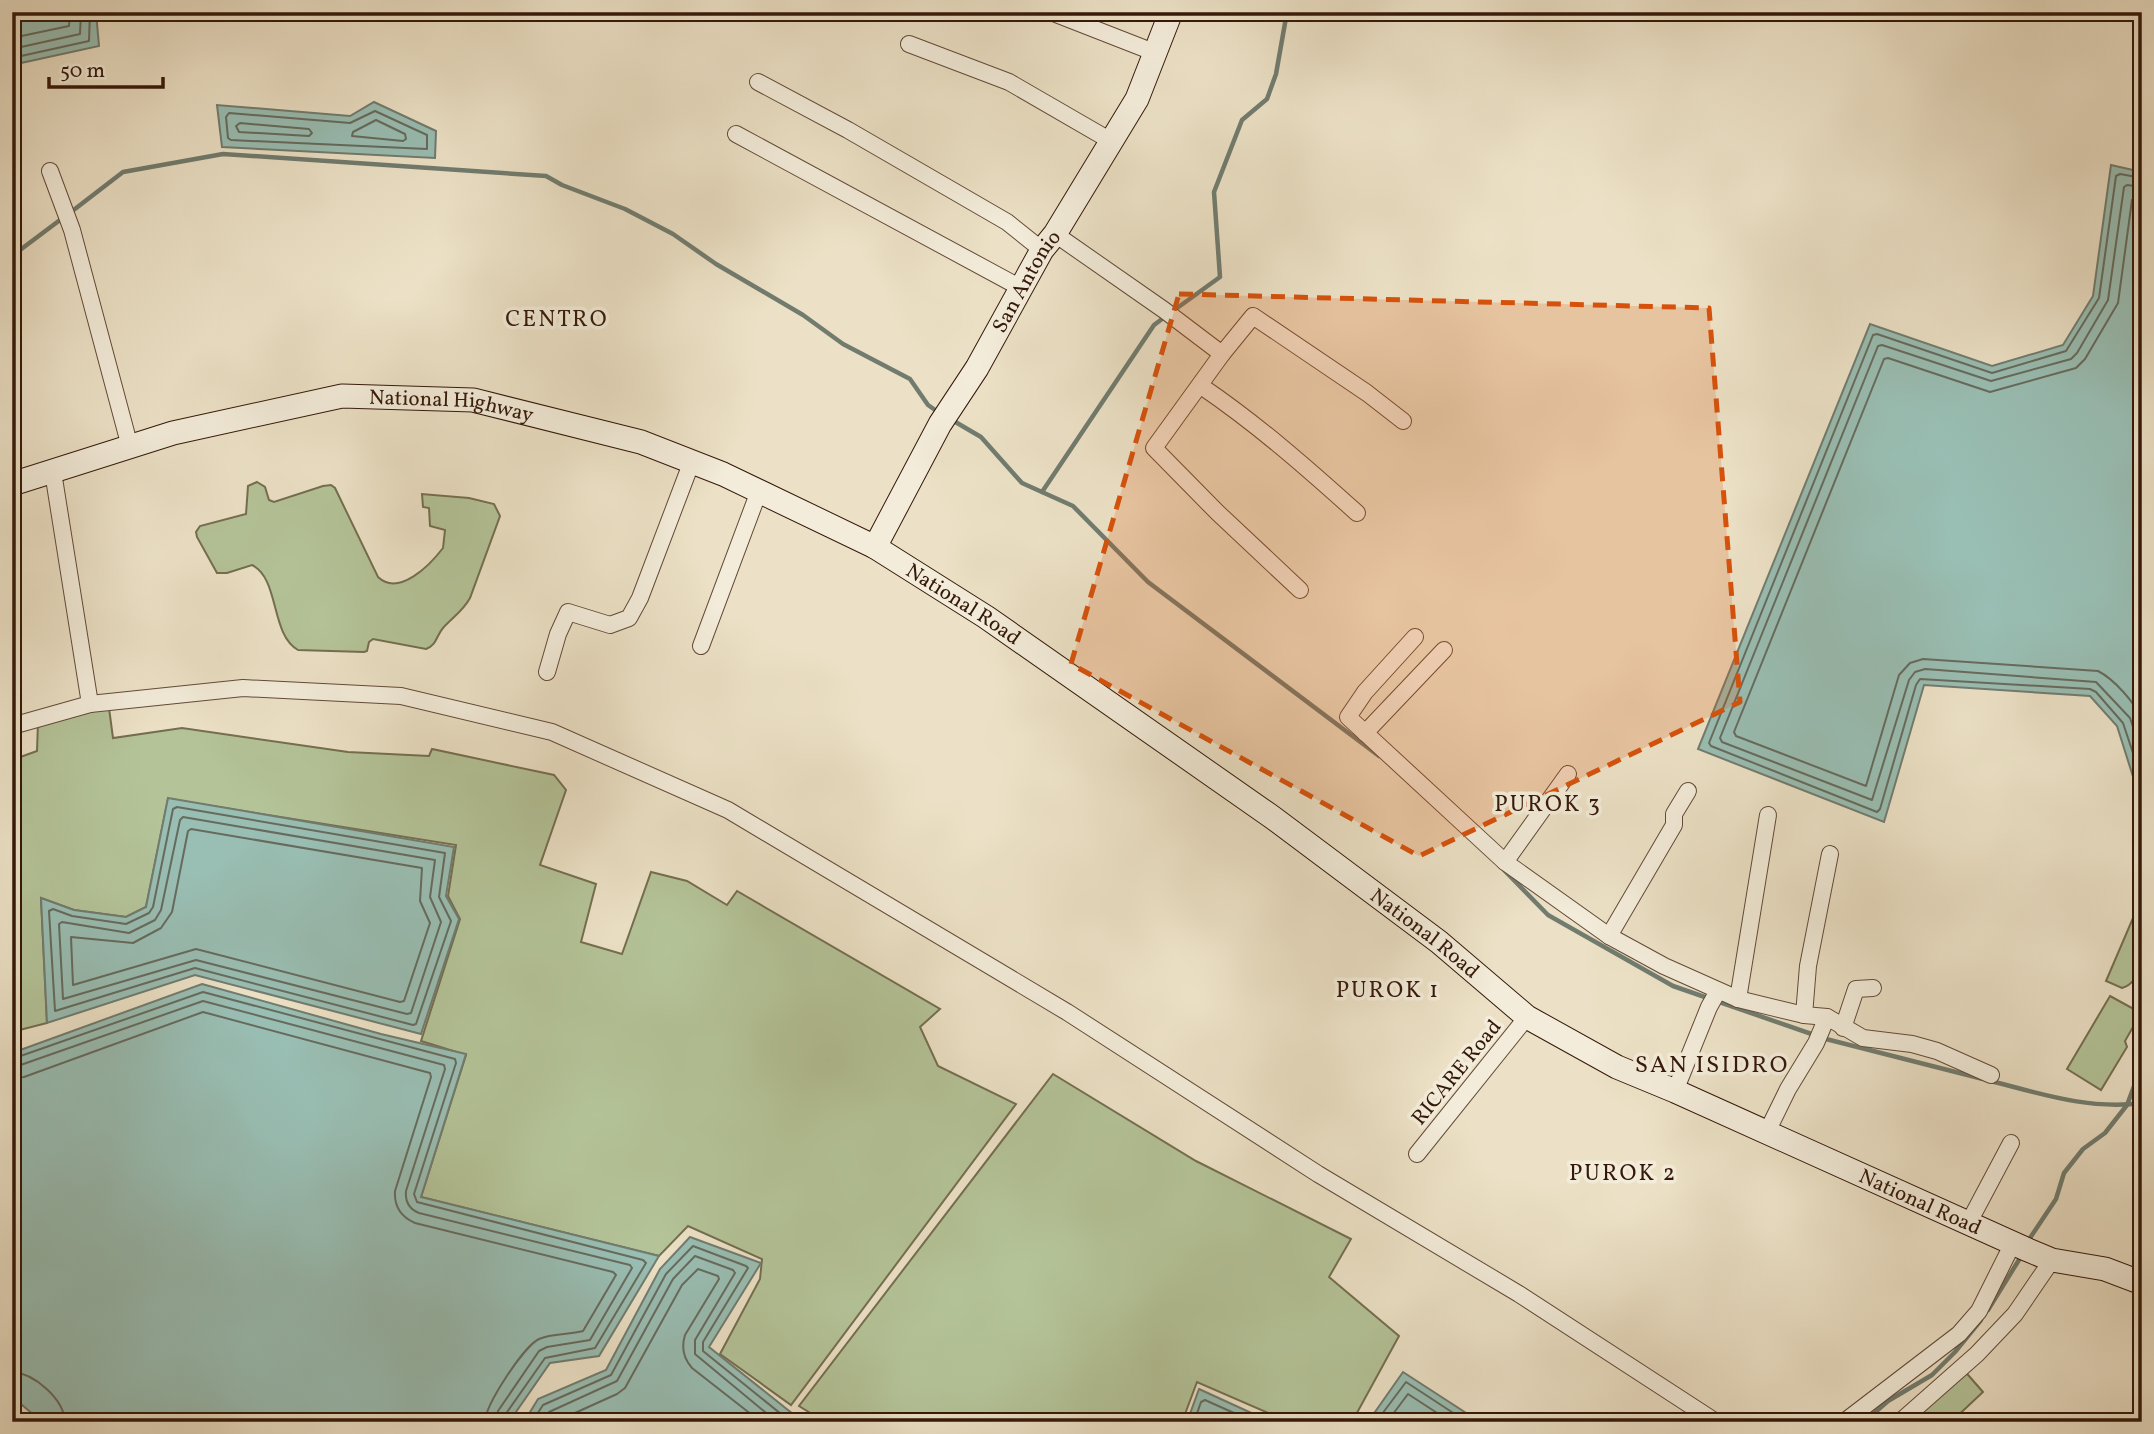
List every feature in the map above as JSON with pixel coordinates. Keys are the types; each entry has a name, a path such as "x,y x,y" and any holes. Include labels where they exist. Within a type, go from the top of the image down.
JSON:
{"main road":[{"name":"San Antonio","path":"874,547 940,424 977,368 1048,242 1137,99 1171,12"},
{"name":"National Highway","path":"12,484 173,433 342,396 473,400 641,442 759,491 874,547"},
{"name":"National Road","path":"874,547 986,617 1215,775 1439,942 1527,1017 1616,1067 1675,1091 1968,1224 2052,1260 2105,1269 2142,1283"}],"street":[{"path":"1051,12 1156,53"},
{"path":"909,44 1009,82 1111,141"},
{"path":"758,82 848,130 1007,222 1048,242 1164,310 1222,354"},
{"path":"736,134 1021,288"},
{"path":"50,171 72,230 130,447"},
{"path":"1300,590 1154,448 1253,316 1367,393 1403,421"},
{"path":"1201,386 1290,453 1357,513"},
{"path":"547,672 558,634 568,612 610,625 629,618 640,598 692,461"},
{"path":"53,472 90,704"},
{"path":"701,646 759,491"},
{"path":"1415,637 1365,692 1349,717 1505,862 1659,972 1715,999 1738,999 1804,1016 1821,1030 1843,1028 1863,1038 1912,1044 1937,1051 1991,1075"},
{"path":"1365,733 1444,650"},
{"path":"12,726 90,704 243,688 401,696 552,732 728,810 1067,1012 1328,1181 1519,1294 1716,1422"},
{"path":"1505,862 1568,774"},
{"path":"1608,936 1674,825 1674,814 1688,792"},
{"path":"1738,999 1768,815"},
{"path":"1804,1016 1808,966 1830,854"},
{"path":"1843,1028 1856,989 1873,988"},
{"path":"1675,1091 1715,999"},
{"name":"RICARE Road","path":"1416,1154 1527,1017"},
{"path":"1766,1134 1821,1030"},
{"path":"1968,1224 2011,1143"},
{"path":"1844,1422 1959,1334 1979,1311 2019,1246"},
{"path":"1900,1422 2015,1314 2052,1260"}],"highlighted area":[{"path":"1179,294 1709,308 1740,702 1419,856 1071,664"}],"green space":[{"path":"257,482 265,487 269,500 274,502 323,486 331,485 335,488 378,577 386,582 395,583 414,576 443,548 445,530 430,526 429,508 423,507 422,494 469,498 494,504 500,516 470,598 430,647 426,649 373,639 364,652 298,650 283,632 267,582 261,572 252,565 227,573 217,573 197,537 196,532 200,526 246,514 248,486"},
{"path":"109,708 113,738 182,728 348,752 429,756 432,749 554,775 566,790 540,865 596,884 581,942 622,954 651,872 687,881 727,905 737,891 940,1009 920,1027 938,1066 1016,1104 791,1405 720,1354 760,1279 762,1259 688,1226 659,1256 421,1197 466,1055 421,1041 460,919 448,896 456,845 168,799 146,907 126,917 74,910 41,898 47,1023 12,1032 12,760 37,751 38,722"},
{"path":"2139,904 2142,907 2143,928 2140,965 2131,983 2122,988 2106,981"},
{"path":"2110,996 2141,1013 2125,1041 2127,1047 2101,1090 2067,1069"},
{"path":"1053,1074 1196,1161 1351,1239 1329,1277 1399,1336 1352,1422 1289,1422 1197,1382 1182,1422 825,1422 799,1406"},
{"path":"1962,1368 1983,1392 1951,1422 1913,1422 1908,1417"}],"water":[{"path":"12,12 96,12 99,46 12,65"},
{"path":"374,102 436,131 435,158 222,147 217,105 350,116"},
{"path":"2111,165 2142,172 2142,832 2136,786 2117,726 2090,696 1924,685 1884,822 1698,749 1870,324 1992,366 2063,345 2093,296"},
{"path":"168,798 454,847 446,896 459,919 421,1034 195,975 47,1023 41,898 74,910 126,917 146,907"},
{"path":"202,984 381,1034 466,1054 421,1197 659,1256 599,1356 550,1363 509,1422 42,1422 15,1399 12,1389 12,1053"},
{"path":"690,1237 761,1263 709,1347 803,1422 524,1422 538,1399 606,1370 660,1269"},
{"path":"1403,1372 1480,1422 1368,1422"},
{"path":"1199,1389 1271,1422 1187,1422"}],"waterway":[{"path":"1173,311 1220,277 1214,192 1242,120 1267,99 1276,74 1287,12"},
{"path":"71,212 123,172 223,154 546,176 562,185 625,209 673,234 716,264 803,315 843,344 910,379 928,405 938,412"},
{"path":"12,256 64,217"},
{"path":"1042,492 1154,325 1166,316"},
{"path":"952,420 981,437 1022,483 1073,506 1148,582 1379,756"},
{"path":"1504,870 1548,915 1673,986 1826,1039 1983,1079"},
{"path":"2028,1241 2056,1199 2064,1173 2083,1149 2105,1133 2127,1105 2136,1081 2142,1052"},
{"path":"1991,1081 2085,1103 2142,1103"},
{"path":"1988,1310 2022,1255"},
{"path":"1864,1422 1888,1401 1932,1375 1981,1320"}],"district":[{"name":"CENTRO","path":"557,318"},
{"name":"PUROK 3","path":"1548,803"},
{"name":"PUROK 1","path":"1388,989"},
{"name":"SAN ISIDRO","path":"1712,1064"},
{"name":"PUROK 2","path":"1623,1172"}]}
